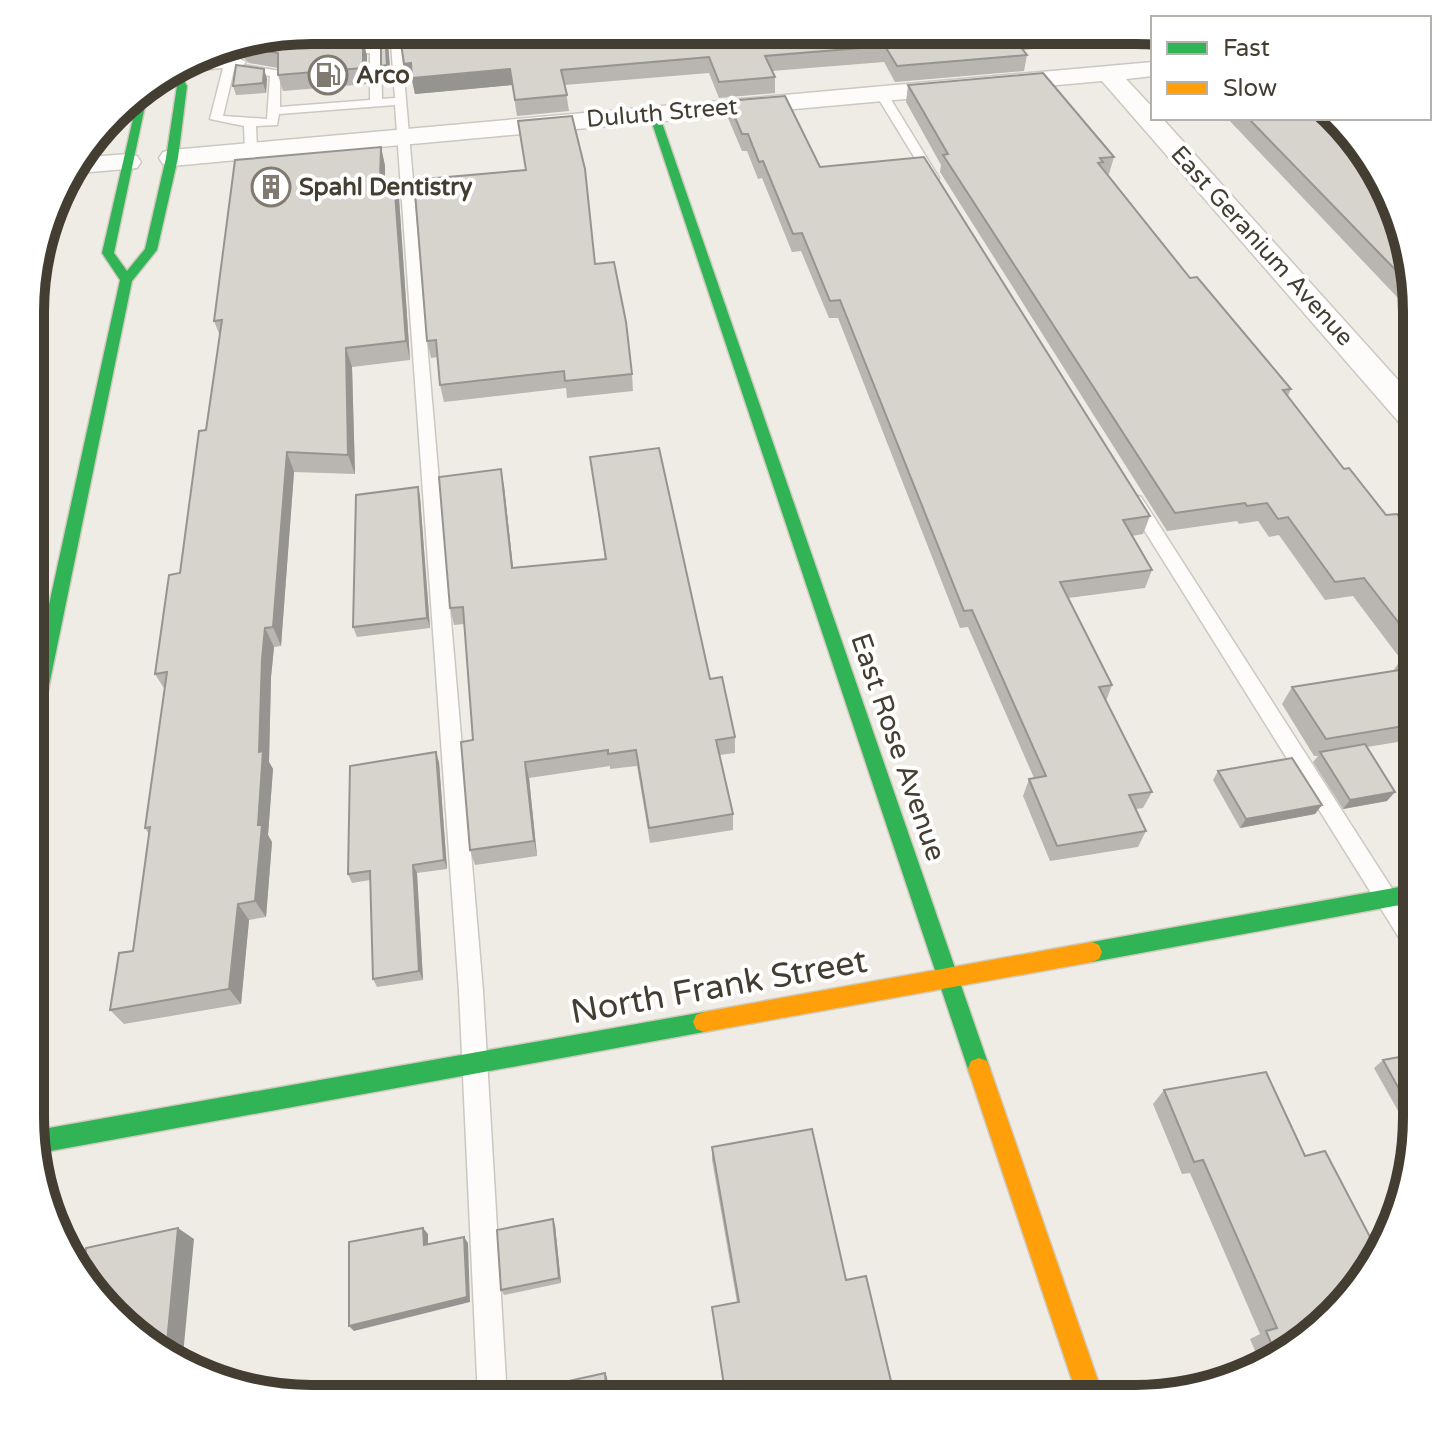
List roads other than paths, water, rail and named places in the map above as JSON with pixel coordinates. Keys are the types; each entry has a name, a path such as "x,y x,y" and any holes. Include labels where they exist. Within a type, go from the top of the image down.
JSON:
{"street":[{"name":"Duluth Street","path":"172,158 1151,69"},
{"name":"East Geranium Avenue","path":"1108,73 1402,404"},
{"path":"44,666 126,280 151,250 172,158 182,86 179,79"},
{"path":"126,280 108,253 141,106"},
{"name":"East Rose Avenue","path":"654,114 1086,1384"},
{"path":"87,166 128,162"},
{"name":"North Frank Street","path":"46,1141 1402,895"}],"lane":[{"path":"398,44 402,136 474,1064 492,1384"},
{"path":"334,52 375,49 376,102"},
{"path":"209,65 217,64 229,67 276,73 273,122 216,119 229,67 243,60 265,57"},
{"path":"881,93 943,194"},
{"path":"274,111 400,101"},
{"path":"250,123 251,150"},
{"path":"1129,491 1402,923"}],"place":[{"name":"Arco","path":"328,75"},
{"name":"Spahl Dentistry","path":"271,187"}]}
